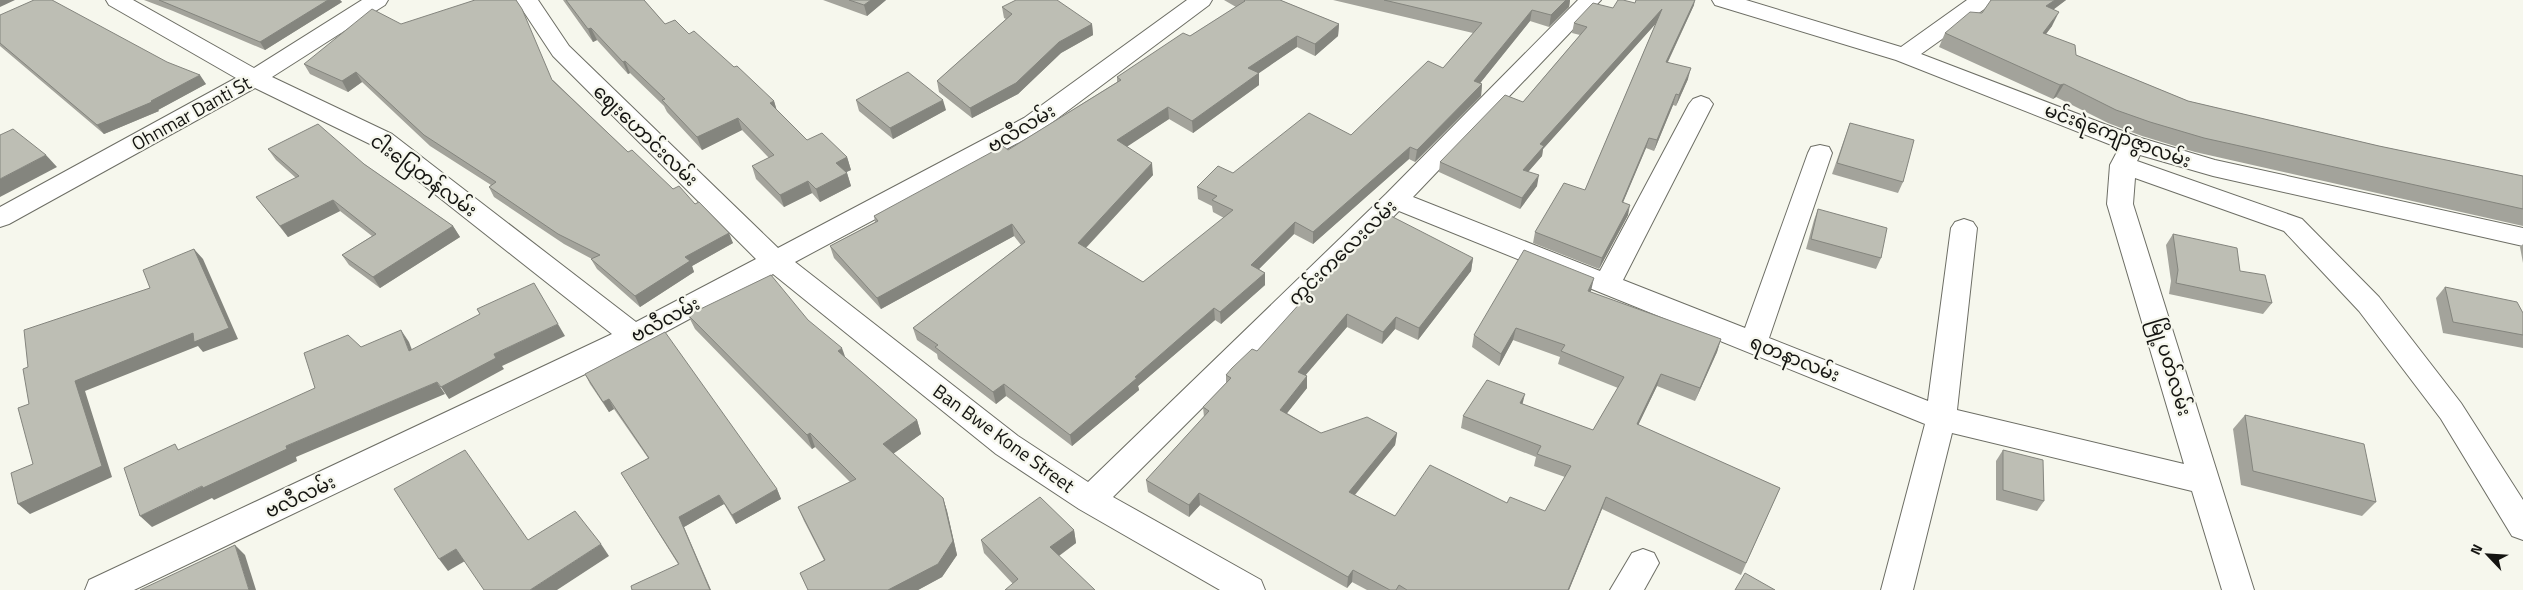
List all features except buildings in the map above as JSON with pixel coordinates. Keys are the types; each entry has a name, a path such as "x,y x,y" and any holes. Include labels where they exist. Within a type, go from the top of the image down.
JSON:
{"street":[{"name":"ငါးပြေတန်လမ်း","path":"117,0 254,78 383,140 634,336"},
{"name":"Ohnmar Danti St","path":"0,218 254,78 378,0"},
{"name":"ဈေးဟောင်းလမ်း","path":"527,0 560,51 775,261"},
{"name":"ဗလီလမ်း","path":"101,590 585,361 1033,124 1200,0"},
{"name":"ကွင်းကလေးလမ်း","path":"1090,500 1395,200 1590,0"},
{"name":"မင်းရဲကျော်ဇွာလမ်း","path":"1723,0 1904,55 2128,154 2213,168 2523,237"},
{"path":"1904,55 1982,0"},
{"path":"1608,284 1701,104"},
{"path":"1754,341 1820,154"},
{"path":"2128,154 2293,225 2375,312 2451,411 2523,527"},
{"name":"မြို့ပတ်လမ်း","path":"2128,154 2120,204 2238,590"},
{"name":"ရတနာလမ်း","path":"1395,200 1754,341 1941,418 2206,482"},
{"path":"1897,590 1941,418 1964,228"},
{"name":"Ban Bwe Kone Street","path":"775,261 1007,445 1090,500 1249,590"},
{"path":"1626,590 1643,563"}]}
